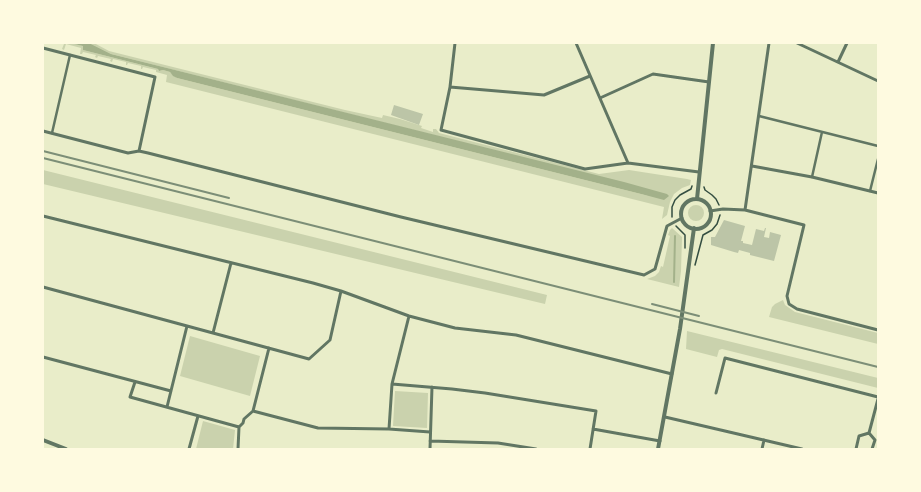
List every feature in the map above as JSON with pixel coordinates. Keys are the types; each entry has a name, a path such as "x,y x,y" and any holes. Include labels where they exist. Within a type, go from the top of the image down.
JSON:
{"street":[{"path":"455,43 450,87 441,130 585,169 628,163 699,172"},
{"path":"576,43 628,163"},
{"path":"697,199 713,43"},
{"path":"745,210 769,43"},
{"path":"797,43 878,81"},
{"path":"838,62 847,43"},
{"path":"43,48 155,77 139,151"},
{"path":"52,133 70,55"},
{"path":"600,98 653,74 710,82"},
{"path":"450,87 544,95 590,76"},
{"path":"759,116 878,146"},
{"path":"43,131 128,153 139,151 386,213 644,275 655,269 667,226 682,218"},
{"path":"812,177 822,132"},
{"path":"870,191 878,159"},
{"path":"752,166 812,177 878,193"},
{"path":"697,199 706,203 710,211 710,219 702,227 694,228 687,225 682,218 682,210 686,203 697,199"},
{"path":"710,211 720,209 745,210 804,225 787,296 789,304 797,309 878,330"},
{"path":"43,216 341,291 409,316 455,328 531,338 672,374"},
{"path":"658,449 665,417 686,290 694,228"},
{"path":"212,333 231,263"},
{"path":"43,287 309,359 330,340 341,291"},
{"path":"389,429 392,384 409,316"},
{"path":"167,407 187,326"},
{"path":"238,449 239,427 243,423 244,419 253,412 269,348"},
{"path":"43,357 171,391"},
{"path":"716,393 725,358 878,398 869,433 874,440 872,449"},
{"path":"135,382 130,397 239,427"},
{"path":"392,384 486,393 596,411 590,449"},
{"path":"430,449 432,387"},
{"path":"253,412 318,428 389,429 430,432"},
{"path":"189,449 198,416"},
{"path":"665,417 802,449"},
{"path":"593,429 660,441"},
{"path":"856,449 859,436 869,433"},
{"path":"43,440 66,449"},
{"path":"762,449 764,440"},
{"path":"430,441 498,443 536,449"}],"path":[{"path":"685,235 674,222 672,207 675,200 685,191 691,189"},
{"path":"703,235 712,230 717,224 720,209 716,199 705,190"}],"shaded area":[{"path":"60,43 70,43 84,46 83,50 158,69 159,71 163,70 170,72 177,78 649,196 592,175 111,54 89,43 94,43 109,51 345,110 382,118 383,115 400,119 422,126 421,128 433,132 433,129 436,129 439,133 599,174 629,170 687,179 691,180 690,185 682,188 674,194 670,202 667,215 662,219 664,207 166,82 167,75 156,72 156,70 143,67 141,69 141,66 128,63 126,65 126,62 113,59 112,62 110,61 111,59 98,56 97,58 95,57 96,55 83,52 80,54 81,48 66,44 64,50 62,49 64,44"},
{"path":"70,43 89,43 111,54 624,182 667,194 669,196 664,200 177,78 170,72 163,70 159,71 158,69 83,50 83,46"},
{"path":"43,170 547,295 545,304 43,184"},
{"path":"696,205 702,207 704,213 702,219 696,221 690,219 688,213 690,207"},
{"path":"672,228 682,237 679,287 647,279 655,276 659,272 661,266 663,267 670,236 668,235"},
{"path":"783,300 785,305 795,312 878,333 878,344 769,317 772,307"},
{"path":"687,331 878,378 878,388 722,349 719,350 717,357 686,349"},
{"path":"190,336 260,356 250,396 180,376"},
{"path":"395,391 428,393 427,428 393,426"},
{"path":"203,421 235,430 233,449 196,449"}],"building":[{"path":"394,105 423,114 419,125 391,115"},
{"path":"724,220 745,226 741,241 743,241 743,243 752,245 756,229 764,231 766,228 764,237 769,238 770,232 781,235 774,261 750,255 750,253 739,250 738,253 711,245 711,237 715,237"}],"waterway":[{"path":"674,282 675,236"}],"railway":[{"path":"43,151 229,198"},
{"path":"43,158 878,367"},
{"path":"652,304 699,316"}]}
